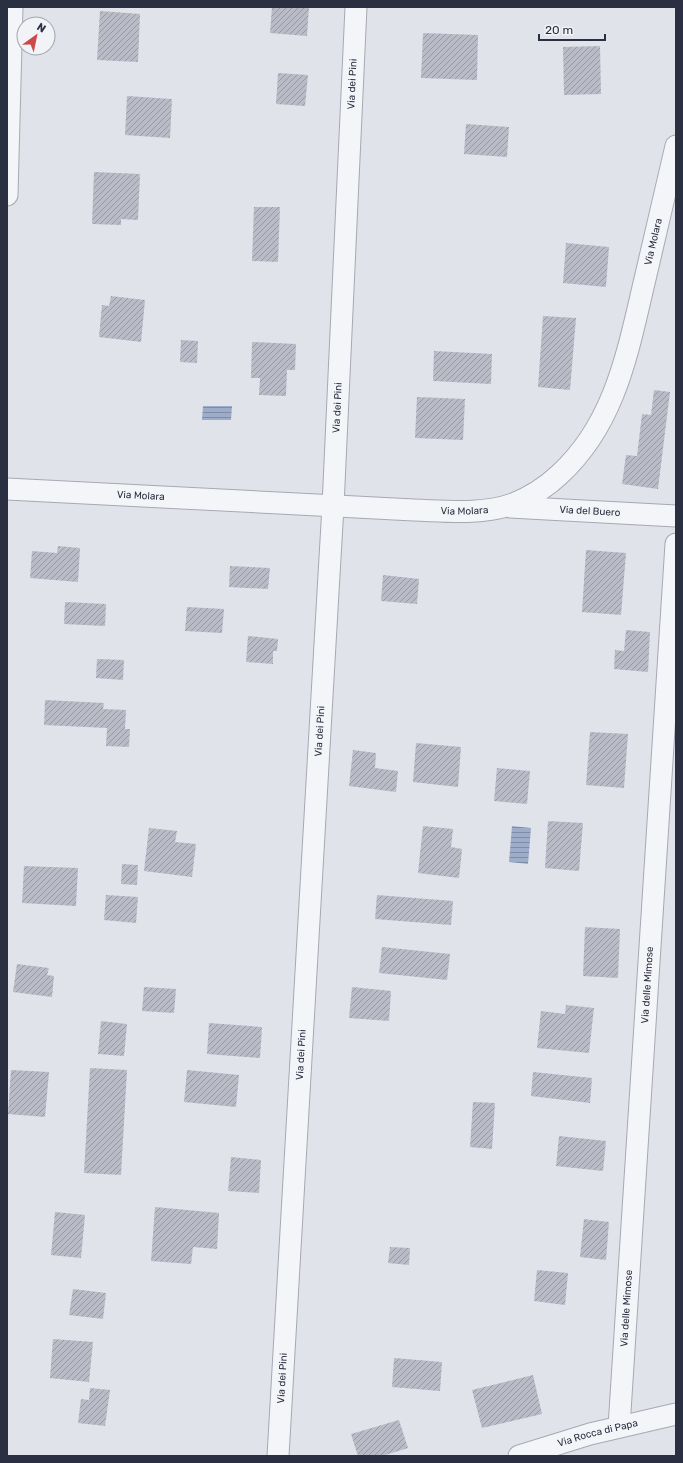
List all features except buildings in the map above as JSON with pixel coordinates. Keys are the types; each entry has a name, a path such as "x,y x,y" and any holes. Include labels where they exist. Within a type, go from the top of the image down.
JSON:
{"street":[{"path":"7,194 12,7"},
{"name":"Via dei Pini","path":"278,1456 333,506 356,7"},
{"name":"Via Molara","path":"7,489 445,511 480,511 504,507 532,495 556,478 580,453 604,417 616,388 627,355 676,146"},
{"name":"Via del Buero","path":"504,507 676,516"},
{"name":"Via delle Mimose","path":"619,1427 676,544"},
{"name":"Via Rocca di Papa","path":"520,1456 562,1442 676,1414"}],"water":[{"path":"203,406 232,406 231,420 202,420"},
{"path":"512,826 531,828 528,864 509,862"}]}
